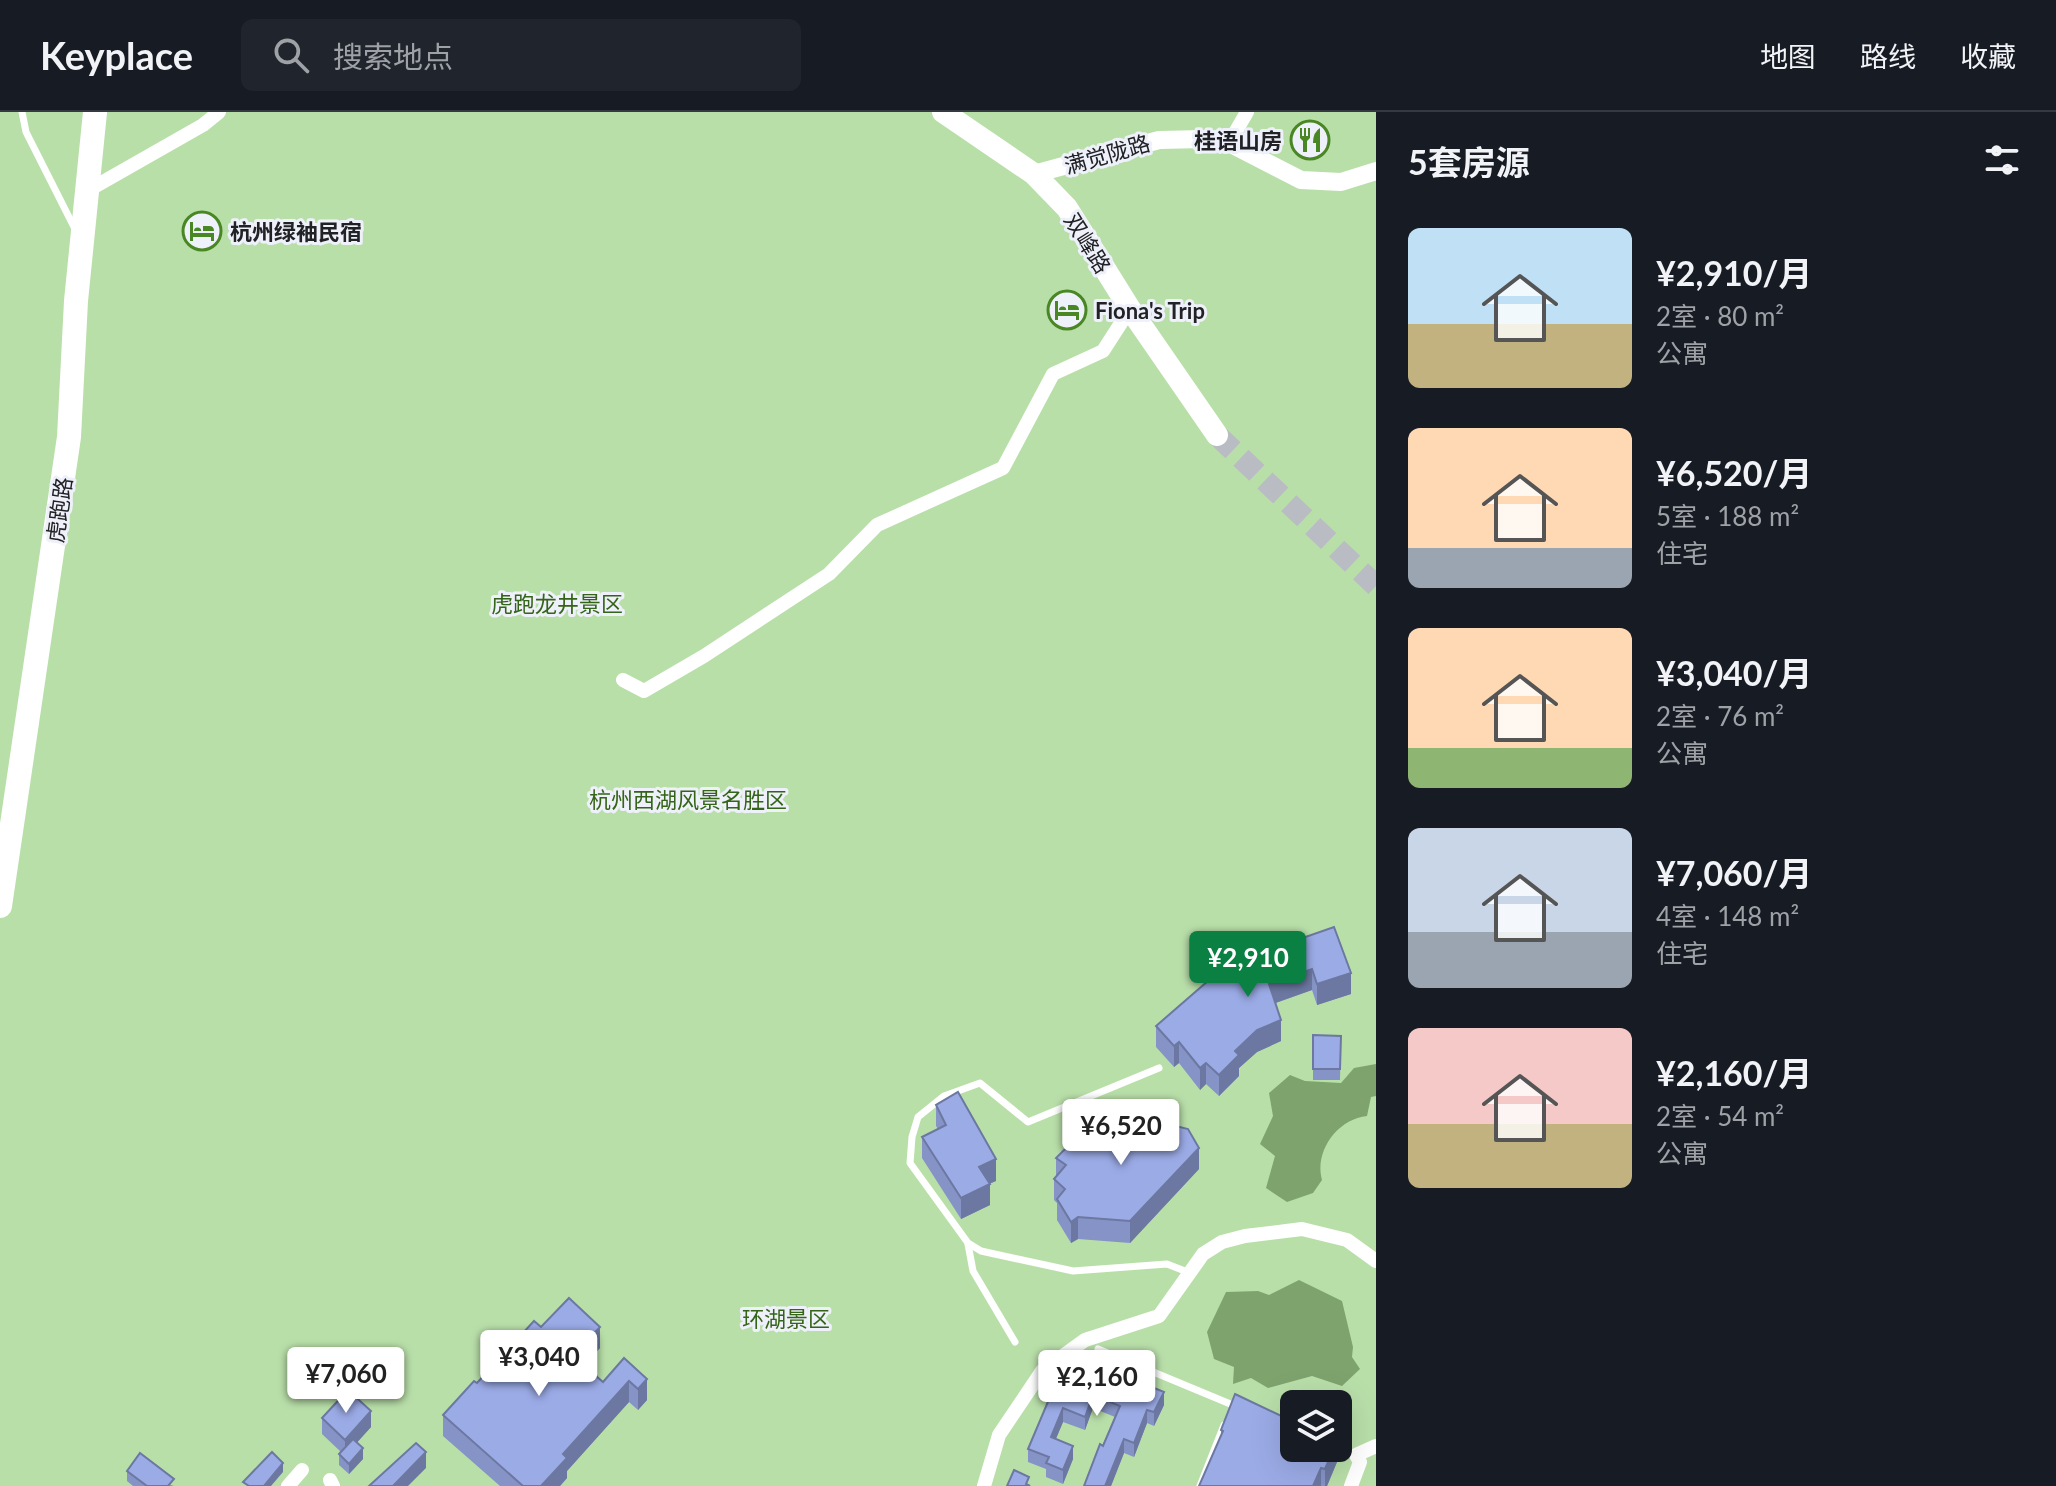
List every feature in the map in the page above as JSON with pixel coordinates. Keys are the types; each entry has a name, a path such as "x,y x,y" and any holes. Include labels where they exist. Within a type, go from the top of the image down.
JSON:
{"main road":[{"name":"虎跑路","path":"0,906 69,437 82,241 95,112"},
{"name":"满觉陇路","path":"943,112 1034,174"},
{"name":"双峰路","path":"1034,174 1067,208 1130,309 1217,435"}],"street":[{"path":"87,191 203,125 219,112"},
{"path":"1229,143 1247,112"},
{"name":"满觉陇路","path":"1034,174 1159,140 1204,139 1229,143 1301,180 1341,182 1376,171"},
{"path":"623,680 644,691 704,656 829,574 877,525 1003,468 1053,374 1103,351 1130,309"},
{"path":"984,1486 999,1435 1042,1371 1085,1340 1159,1316 1203,1254 1222,1242 1302,1229 1347,1240 1376,1261"},
{"path":"1351,1486 1360,1462 1356,1455 1376,1446"},
{"path":"288,1486 302,1470"}],"lane":[{"path":"22,112 26,132 82,241"},
{"path":"1159,1068 1028,1122 980,1083 944,1096 918,1117 912,1137 910,1163 968,1243 981,1251 1073,1271 1167,1264 1190,1273"},
{"path":"968,1243 973,1271 1015,1342"},
{"path":"1098,1349 1244,1410"},
{"path":"1200,1486 1232,1405"},
{"path":"1352,1453 1356,1455"}],"green space":[{"name":"虎跑龙井景区","path":"0,112 1376,112 1376,1486 0,1486"}],"shaded area":[{"path":"1376,1064 1376,1096 1371,1097 1367,1116 1346,1123 1330,1139 1321,1159 1322,1180 1313,1193 1287,1202 1266,1188 1275,1156 1260,1144 1273,1116 1269,1093 1290,1075 1305,1081 1341,1083 1354,1068"},
{"path":"1299,1280 1342,1301 1353,1347 1352,1357 1360,1369 1342,1386 1312,1376 1268,1388 1251,1378 1233,1384 1234,1367 1214,1359 1207,1332 1226,1292 1258,1291 1269,1295"}],"building":[{"path":"1334,927 1351,973 1317,984 1312,969 1269,984 1281,1020 1257,1030 1235,1051 1239,1055 1219,1075 1206,1063 1200,1068 1179,1042 1174,1046 1156,1026 1208,981 1240,970 1237,961"},
{"path":"1313,1035 1341,1036 1340,1069 1313,1069"},
{"path":"958,1092 996,1159 979,1167 990,1184 961,1198 922,1137 946,1125 936,1105"},
{"path":"1118,1120 1156,1121 1188,1129 1199,1148 1130,1221 1078,1217 1071,1222 1057,1199 1065,1189 1054,1179 1066,1165 1056,1158 1087,1127"},
{"path":"569,1298 600,1327 573,1356 603,1382 624,1358 647,1379 638,1389 629,1381 563,1454 567,1458 541,1486 523,1486 443,1415 534,1321 541,1327"},
{"path":"1091,1362 1115,1372 1117,1367 1132,1373 1130,1378 1164,1392 1154,1412 1147,1410 1134,1443 1124,1439 1105,1486 1084,1486 1100,1444 1103,1446 1120,1406 1093,1395 1085,1417 1063,1408 1051,1437 1073,1446 1063,1470 1046,1463 1049,1457 1028,1449 1055,1385 1077,1394"},
{"path":"348,1390 371,1411 345,1440 322,1418"},
{"path":"1235,1394 1280,1415 1280,1462 1328,1462 1325,1469 1321,1468 1313,1486 1199,1486"},
{"path":"353,1439 363,1448 349,1464 339,1454"},
{"path":"416,1443 426,1452 393,1486 369,1486"},
{"path":"272,1452 283,1463 264,1486 249,1486 243,1482"},
{"path":"140,1453 174,1479 168,1486 147,1486 127,1471"},
{"path":"1014,1470 1029,1477 1026,1484 1030,1486 1007,1486"}],"tunnel":[{"path":"1217,435 1376,586"}],"place":[{"name":"桂语山房","path":"1310,140"},
{"name":"杭州绿袖民宿","path":"202,231"},
{"name":"Fiona's Trip","path":"1067,310"}],"park label":[{"name":"杭州西湖风景名胜区","path":"688,799"},
{"name":"环湖景区","path":"786,1318"}]}
